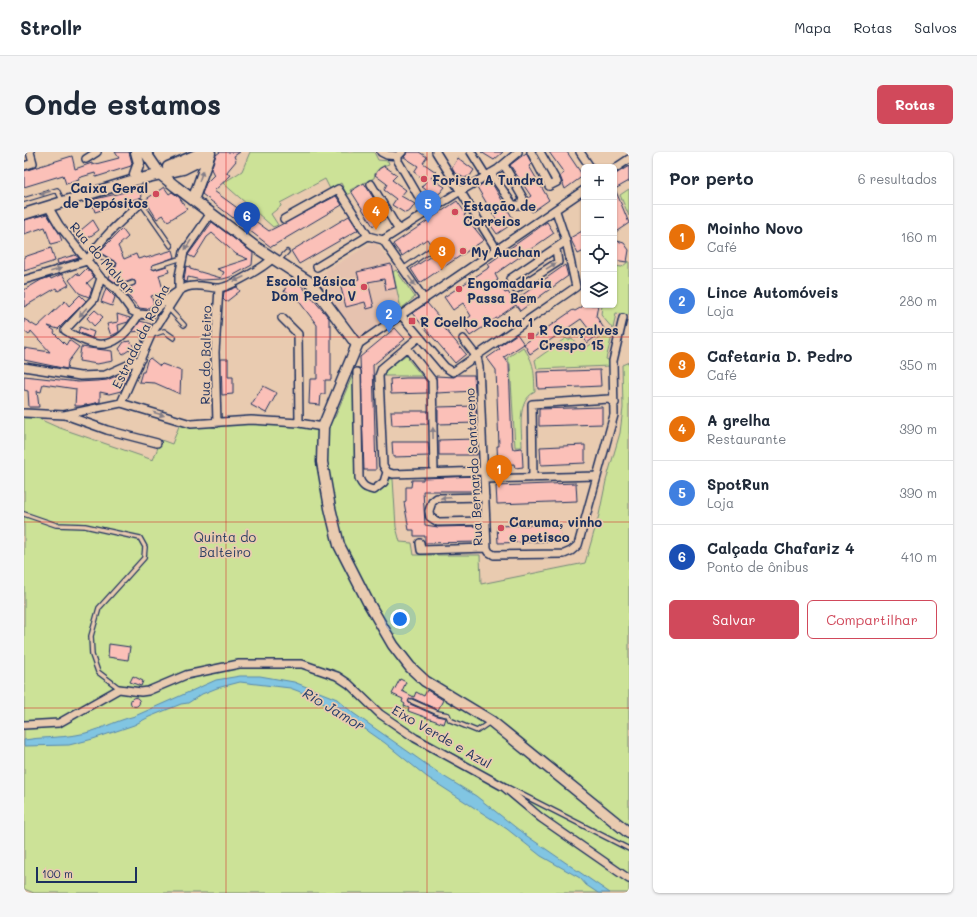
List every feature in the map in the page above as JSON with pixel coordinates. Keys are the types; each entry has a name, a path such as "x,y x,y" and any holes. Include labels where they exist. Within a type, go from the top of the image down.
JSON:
{"street":[{"path":"24,166 33,163 30,152"},
{"path":"86,159 97,152"},
{"path":"135,174 139,164 136,152"},
{"path":"144,152 158,172 193,200 275,260 311,283 357,345"},
{"path":"24,210 48,205 131,181 178,164 203,152"},
{"path":"24,214 48,205 61,198 135,174 158,172 190,166 209,152"},
{"path":"193,200 209,152"},
{"path":"381,152 386,155 400,154 398,161 427,211"},
{"path":"436,152 497,250"},
{"path":"471,152 513,205 521,204 523,198 504,165"},
{"path":"531,152 549,186 557,182 540,152"},
{"path":"580,152 588,164"},
{"path":"383,240 427,211 489,175 504,165 516,153"},
{"path":"617,167 629,159"},
{"path":"371,184 398,230"},
{"path":"284,219 338,189 368,236 383,240 424,299"},
{"path":"581,192 556,211 357,345 323,427 322,462 330,508 339,545 368,602 393,644 410,667 425,681 491,721 629,833"},
{"path":"24,280 87,261 109,232 141,203"},
{"name":"Rua do Malvar","path":"48,205 59,225 100,278 116,289 132,311 139,314"},
{"path":"401,315 445,367 453,372 477,357 576,287 566,240 556,211"},
{"name":"Estrada da Rocha","path":"24,413 64,415 121,403 151,335 179,291 179,276 184,252 211,213"},
{"path":"317,267 368,236"},
{"path":"556,249 558,262 516,290 510,279 556,249 566,240"},
{"path":"100,278 94,299 65,330 82,341 100,346 121,339 132,326 139,314 150,315 179,291 195,285 219,288 275,260"},
{"name":"Rua do Balteiro","path":"217,423 215,352 219,288"},
{"path":"282,318 298,334 299,423"},
{"name":"Rua Bernardo Santareno","path":"477,357 479,366 485,479 487,548 489,552 494,555 564,554 571,551 578,545 596,476 614,416 615,403 613,361 623,318"},
{"path":"419,337 382,368 379,376 383,465 387,472 393,474 484,471"},
{"path":"463,339 477,357"},
{"path":"407,348 432,380 434,472"},
{"path":"24,367 80,376 105,375 141,359"},
{"path":"357,372 359,478 361,484 366,489 374,490 384,482 387,472"},
{"path":"533,478 532,404 609,399 615,403"},
{"path":"121,403 192,424 251,420 299,423 323,427"},
{"path":"64,415 107,430 157,443"},
{"path":"485,479 596,476"},
{"path":"485,496 437,498 432,502 429,511 430,517 438,522 486,521"},
{"path":"420,543 421,550 487,548"},
{"name":"Eixo Verde e Azul","path":"120,689 141,692 148,691 186,675 239,664 302,664 337,676 349,684 380,714 415,738 504,787 541,818 629,878"},
{"path":"24,725 59,723 113,691 120,689"}],"lane":[{"path":"24,200 56,190 61,198"},
{"path":"141,203 171,246"},
{"path":"403,269 429,251"},
{"path":"93,252 114,264"},
{"path":"275,260 287,252"},
{"path":"154,267 182,258"},
{"path":"116,289 133,283"},
{"path":"168,308 184,325"},
{"path":"151,335 164,331 174,338"},
{"path":"24,514 56,525 85,526 140,538 145,547 144,558 99,608 91,636 92,655 98,672 120,689"},
{"path":"411,701 438,713 448,715 450,720 477,731 491,721"},
{"path":"504,787 512,789 629,849"}],"shaded area":[{"name":"Escola Básica Dom Pedro V","path":"375,241 415,297 365,335 357,335 352,332 315,280 316,277"}],"green space":[{"path":"250,152 374,152 378,160 388,161 389,164 377,170 374,178 350,190 351,193 347,195 341,183 330,189 325,179 280,203 281,206 271,214 278,225 273,227 223,183 242,171"},
{"path":"629,189 629,216 620,195"},
{"path":"629,261 629,315 616,313 613,329 601,315 602,308 617,308 617,266 622,267"},
{"path":"396,270 415,297 401,309 393,272"},
{"path":"611,331 613,332 606,359 610,361 610,366 537,369 535,360 566,338 568,340 572,338 581,351"},
{"path":"523,347 532,363 535,392 529,396 525,402 521,416 522,447 515,447 510,364 507,358"},
{"path":"407,354 411,356 408,359 422,376 384,376 385,371"},
{"name":"Quinta do Balteiro","path":"629,362 629,893 34,893 24,889 24,418 37,418 57,427 153,460 161,440 172,444 181,421 236,421 323,427 335,417 353,374 357,476 375,492 383,488 388,479 393,479 396,527 400,542 412,543 414,555 480,555 481,584 585,563 620,433 623,408 622,365"}],"water":[{"name":"Rio Jamor","path":"240,676 260,676 294,682 337,699 353,713 443,776 476,796 524,834 610,893 598,893 586,885 580,878 541,856 507,829 427,777 385,743 348,717 306,694 290,688 240,682 217,688 202,694 188,703 181,704 134,725 93,739 69,745 24,746 24,740 84,734 135,716 216,680"}],"building":[{"path":"115,152 129,152 132,163 131,166 96,177 95,173 78,178 79,180 66,184 63,175 24,187 24,171 72,156 75,169 92,163 92,165 119,158"},
{"path":"220,152 240,152 234,156 236,161 226,173 231,175 214,191 269,231 336,196 342,205 271,247 202,194 206,183 214,175 211,169 216,155"},
{"path":"408,152 419,152 427,157 423,163 436,172 431,178 445,187 440,193 435,196 422,187 426,181 414,172 418,166 404,157"},
{"path":"481,152 503,152 494,160"},
{"path":"549,152 567,152 581,173 581,177 565,189 560,176 564,173"},
{"path":"526,153 532,164 529,166 549,200 532,212 526,205 528,198 531,196 510,165"},
{"path":"458,158 474,170 470,176 464,178 454,172 452,168"},
{"path":"384,166 397,175 392,180 406,190 401,196 415,204 410,211 405,213 392,205 396,199 384,190 387,184 375,175 379,169"},
{"path":"629,166 629,181 617,188 617,173"},
{"path":"490,180 515,222 497,234 490,224 496,219 477,187"},
{"path":"364,183 386,218 373,226 351,191"},
{"path":"139,186 142,197 95,212 91,200 125,192 124,190"},
{"path":"164,187 169,194 172,192 179,197 187,209 168,221 163,215 157,219 145,200"},
{"path":"617,194 629,223 617,231"},
{"path":"457,201 466,214 464,215 484,240 420,283 411,269 436,253 427,239 402,256 393,244"},
{"path":"47,214 59,233 62,241 51,244 45,227 24,234 24,220"},
{"path":"349,216 358,230 299,264 291,251"},
{"path":"93,220 99,230 81,243 75,235"},
{"path":"212,222 253,253 252,265 230,277 223,279 201,280 188,277 187,282 184,281 186,266 190,267 190,269 221,278 224,272 217,269 248,259 236,254 212,233 207,237 194,258 188,255"},
{"path":"547,222 554,233 495,274 498,280 496,281 505,293 508,292 514,301 565,265 568,276 520,311 516,305 470,336 461,323 471,316 463,303 453,310 444,297 490,267 488,264"},
{"path":"122,229 128,237 118,246 124,259 136,254 138,259 146,258 173,250 175,257 151,266 154,270 167,266 169,272 159,275 164,293 151,296 154,304 147,309 139,308 123,290 135,285 135,281 132,280 119,285 109,278 113,267 116,267 117,263 99,252"},
{"path":"581,232 581,252 578,254 570,238"},
{"path":"617,241 624,243 629,250 627,262 617,260"},
{"path":"51,248 55,261 24,271 24,257"},
{"path":"75,255 79,258 58,264 57,260"},
{"path":"391,264 396,288 386,290 384,279 368,282 374,307 367,309 365,302 346,307 340,284 359,279 357,272"},
{"path":"87,268 94,277 87,283 92,289 89,297 79,293 69,280 77,273 79,276"},
{"path":"62,274 69,285 58,291 56,288 24,307 24,290 41,280 50,277 51,279"},
{"path":"287,283 301,285 329,318 329,325 331,325 331,380 325,380 325,394 321,394 320,405 309,404 310,379 317,379 317,325 293,295 284,292"},
{"path":"237,287 240,291 226,302 223,299 224,292"},
{"path":"106,288 115,297 112,306 101,302"},
{"path":"80,295 86,301 58,329 48,326 55,331 54,333 66,345 69,340 79,347 68,362 67,369 24,360 24,348 50,352 31,331 29,335 24,331 24,319 37,327 65,301 69,306"},
{"path":"427,303 438,316 436,318 466,354 455,363 412,313"},
{"path":"581,308 597,308 596,316 605,330 587,343 581,333 588,328 581,319 530,354 524,344 573,310 575,311"},
{"path":"95,310 103,317 94,326 87,318"},
{"path":"117,314 130,318 128,322 118,325 119,332 111,336 107,324 118,322"},
{"path":"140,321 151,324 142,342 140,331 132,332"},
{"path":"80,327 94,332 92,338 78,332"},
{"path":"395,328 405,339 373,365 376,470 364,470 360,357"},
{"path":"517,334 524,344 504,357 509,364 512,445 513,449 522,448 523,467 515,468 514,464 498,465 497,446 499,446 496,370 487,358 500,349 498,347"},
{"path":"130,341 134,347 123,354 119,349 124,342"},
{"path":"81,347 112,351 113,361 97,364 79,361"},
{"path":"150,358 160,366 162,364 181,371 180,394 155,383 139,382 147,361"},
{"path":"221,359 228,359 228,377 233,377 233,394 222,395"},
{"path":"130,370 121,391 109,394 100,392 100,402 81,406 75,406 76,389 43,384 41,392 37,391 39,407 29,407 28,391 24,390 24,376 78,382 97,381 107,380"},
{"path":"600,370 601,386 538,389 537,372"},
{"path":"457,375 474,375 475,391 437,393 436,376 454,377"},
{"path":"424,378 427,382 427,393 391,394 390,379"},
{"path":"263,386 277,393 266,413 251,405"},
{"path":"476,406 476,423 438,424 438,407"},
{"path":"602,407 602,424 539,426 539,409"},
{"path":"391,411 428,411 428,424 392,425"},
{"path":"476,439 477,455 439,455 439,440"},
{"path":"392,442 428,442 429,456 393,457"},
{"path":"585,445 585,463 541,465 540,447"},
{"path":"479,476 479,491 423,491 425,525 438,527 480,526 480,542 425,543 425,536 414,536 414,530 409,530 404,502 406,501 406,487 411,487 412,480 423,480 423,478"},
{"path":"576,483 577,501 497,504 496,486"},
{"path":"560,524 561,541 498,543 497,526"},
{"path":"109,644 130,647 128,660 108,657"},
{"path":"133,676 143,681 141,686 130,682"},
{"path":"400,679 406,682 402,691 414,697 416,692 424,696 427,690 443,700 438,710 412,698 408,701 410,704 437,716 446,718 444,724 408,711 409,708 404,706 405,704 402,702 403,699 392,694"},
{"path":"133,698 137,698 139,702 137,706 133,706 131,704 131,700"}],"place":[{"name":"Forista A Tundra","path":"424,179"},
{"name":"Caixa Geral de Depósitos","path":"156,194"},
{"name":"Estação de Correios","path":"455,212"},
{"name":"SpotRun","path":"428,223"},
{"name":"A grelha","path":"376,230"},
{"name":"Calçada Chafariz 4","path":"247,235"},
{"name":"My Auchan","path":"463,251"},
{"name":"Cafetaria D. Pedro","path":"442,270"},
{"name":"Escola Básica Dom Pedro V","path":"364,287"},
{"name":"Engomadaria Passa Bem","path":"459,289"},
{"name":"R Coelho Rocha 1","path":"412,321"},
{"name":"Lince Automóveis","path":"389,333"},
{"name":"R Gonçalves Crespo 15","path":"531,336"},
{"name":"Moinho Novo","path":"499,488"},
{"name":"Caruma, vinho e petisco","path":"501,528"}]}
